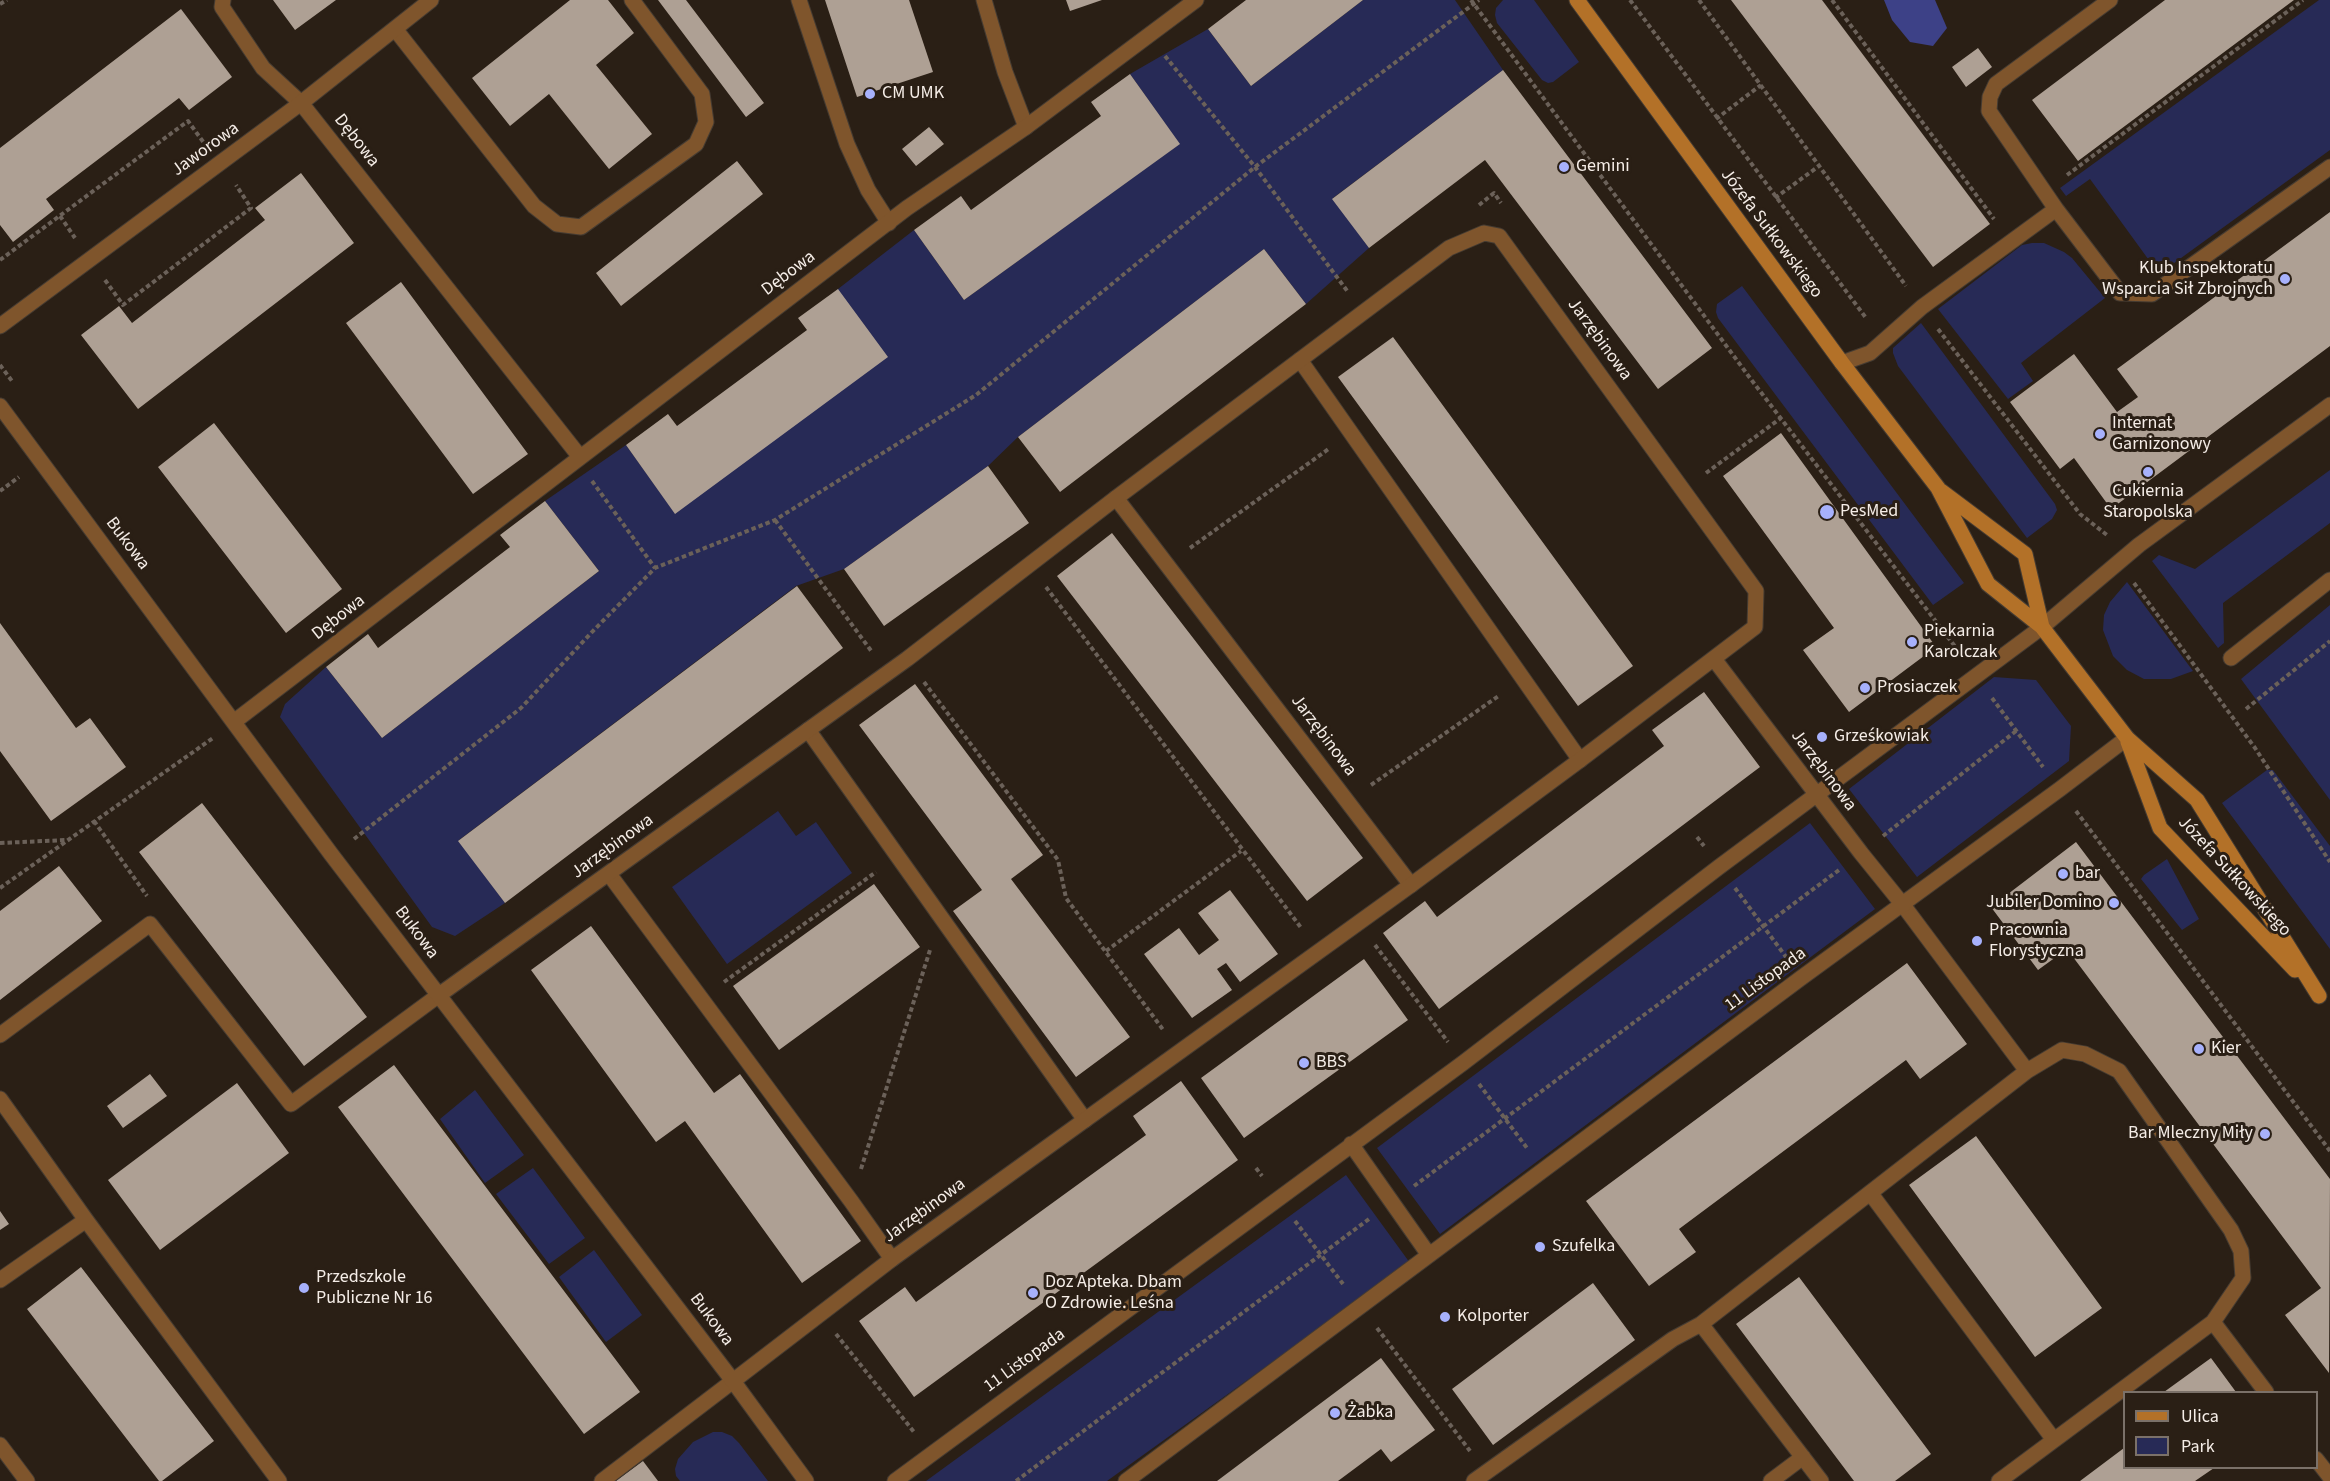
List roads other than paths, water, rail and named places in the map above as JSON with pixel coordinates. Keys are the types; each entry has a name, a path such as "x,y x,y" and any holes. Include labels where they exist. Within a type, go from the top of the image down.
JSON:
{"street":[{"name":"Dębowa","path":"223,0 222,7 263,68 301,103 578,459"},
{"name":"Jaworowa","path":"0,326 301,103 431,0"},
{"path":"395,29 534,206 557,224 582,226 696,144 706,122 702,94 632,0"},
{"path":"799,0 848,144 868,190 889,223"},
{"path":"984,0 1005,72 1026,127"},
{"name":"Dębowa","path":"235,721 889,223 1026,127 1196,0"},
{"name":"Józefa Sułkowskiego","path":"1577,0 1842,363 1938,488 1988,584 2042,627 2127,738 2197,800 2319,996"},
{"path":"2110,0 1996,84 1990,97 1989,111 2043,193 2120,293 2152,294 2330,167"},
{"path":"1842,363 1870,353 1922,308 2056,209"},
{"name":"Jarzębinowa","path":"0,1035 150,924 291,1104 439,995 907,660 1116,498 1449,248 1484,233 1499,236 1756,591 1755,627 1411,885 892,1259 602,1481"},
{"path":"1300,360 1580,760"},
{"name":"11 Listopada","path":"895,1481 1464,1063 1719,867 2042,627 2118,562 2330,405"},
{"name":"Bukowa","path":"0,406 235,721 331,854 733,1381 806,1481"},
{"name":"Józefa Sułkowskiego","path":"1938,488 2025,554 2042,627"},
{"name":"Jarzębinowa","path":"1116,498 1411,885"},
{"path":"2231,658 2330,580"},
{"name":"Jarzębinowa","path":"1714,659 2027,1071"},
{"path":"808,730 1086,1120"},
{"name":"Józefa Sułkowskiego","path":"2127,738 2160,828 2330,1008"},
{"name":"11 Listopada","path":"1126,1481 2127,738"},
{"path":"609,874 892,1259"},
{"path":"1480,1477 1673,1339 1701,1324 2027,1071 2062,1050 2085,1054 2119,1071 2231,1230 2241,1251 2243,1278 2213,1322 1999,1481"},
{"path":"0,1099 86,1220 279,1481"},
{"path":"1352,1144 1429,1255"},
{"path":"1871,1194 2054,1440"},
{"path":"0,1280 86,1220"},
{"path":"2213,1322 2265,1391"},
{"path":"1701,1324 1821,1481"},
{"path":"0,1445 27,1481"},
{"path":"1771,1481 1803,1457"},
{"path":"2318,1462 2330,1477"}],"place":[{"name":"CM UMK","path":"870,94"},
{"name":"Gemini","path":"1564,167"},
{"name":"Klub Inspektoratu Wsparcia Sił Zbrojnych","path":"2285,279"},
{"name":"Internat Garnizonowy","path":"2100,434"},
{"name":"Cukiernia Staropolska","path":"2148,472"},
{"name":"PesMed","path":"1827,512"},
{"name":"Piekarnia Karolczak","path":"1912,642"},
{"name":"Prosiaczek","path":"1865,688"},
{"name":"Grześkowiak","path":"1822,737"},
{"name":"bar","path":"2063,874"},
{"name":"Jubiler Domino","path":"2114,903"},
{"name":"Pracownia Florystyczna","path":"1977,941"},
{"name":"Kier","path":"2199,1049"},
{"name":"BBS","path":"1304,1063"},
{"name":"Bar Mleczny Miły","path":"2265,1134"},
{"name":"Szufelka","path":"1540,1247"},
{"name":"Przedszkole Publiczne Nr 16","path":"304,1288"},
{"name":"Doz Apteka. Dbam O Zdrowie. Leśna","path":"1033,1293"},
{"name":"Kolporter","path":"1445,1317"},
{"name":"Żabka","path":"1335,1413"}]}
